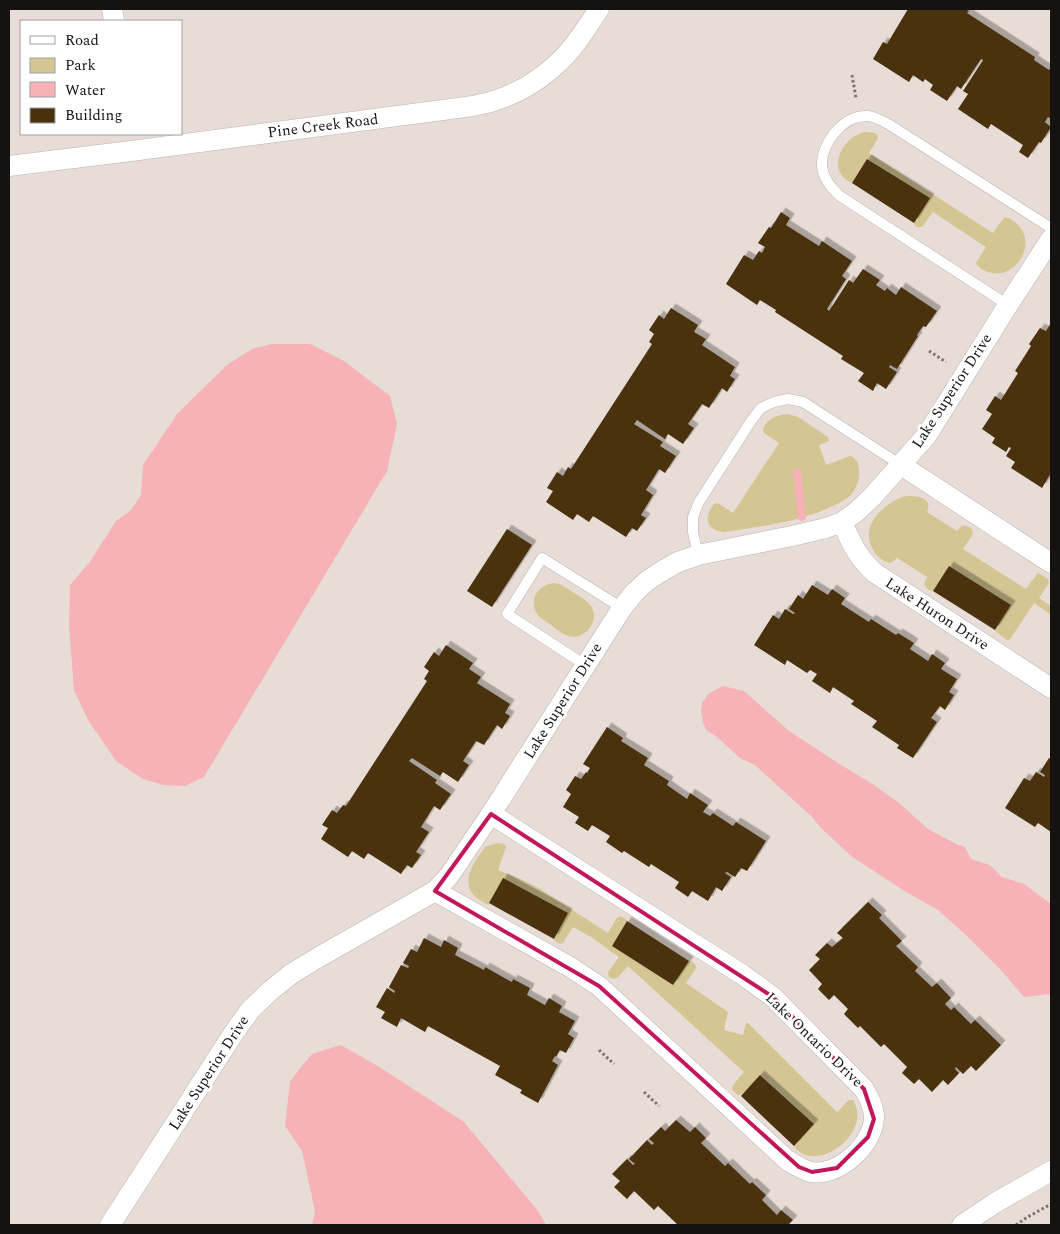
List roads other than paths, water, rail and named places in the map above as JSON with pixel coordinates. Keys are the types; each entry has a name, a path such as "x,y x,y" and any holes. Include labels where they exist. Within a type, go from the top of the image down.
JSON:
{"street":[{"name":"Pine Creek Road","path":"9,166 130,142 464,107 496,101 518,91 539,78 559,62 579,39 599,9"},
{"name":"Lake Superior Drive","path":"110,1225 235,1031 252,1009 291,974 435,891 449,876 491,814 622,608 634,593 647,581 678,562 698,555 826,528 842,522 855,513 872,498 927,434 1051,238"},
{"path":"901,465 1051,562"},
{"name":"Lake Huron Drive","path":"842,522 855,550 864,563 875,573 1051,688"},
{"name":"Lake Ontario Drive","path":"435,891 599,986 787,1160 799,1167 812,1172 831,1169 847,1161 868,1138 874,1119 870,1100 864,1089 773,998 743,975 491,814"},
{"path":"962,1225 1051,1171"}],"lane":[{"path":"1008,305 840,196 830,187 825,177 822,167 825,150 832,138 847,121 867,116 877,119 890,124 1051,228"},
{"path":"698,555 693,532 693,517 699,502 750,421 762,408 774,402 788,398 803,402 901,465"},
{"path":"585,665 507,614 542,558 622,608"}],"water":[{"path":"271,344 310,344 344,361 390,396 397,424 387,471 204,777 185,786 163,785 143,779 116,761 88,720 74,690 69,626 70,585 89,563 116,521 131,510 141,495 143,465 177,414 227,365 252,349"},
{"path":"723,686 744,691 789,731 898,802 928,829 965,847 971,859 990,865 1002,877 1024,884 1051,904 1051,994 1024,997 1000,969 938,910 906,892 851,856 811,816 755,765 740,758 717,737 706,730 701,712 702,703 708,694"},
{"path":"341,1045 381,1068 464,1122 539,1212 546,1225 312,1225 315,1211 302,1151 285,1126 290,1081 312,1054"}],"waterway":[{"path":"797,473 802,517"}]}
